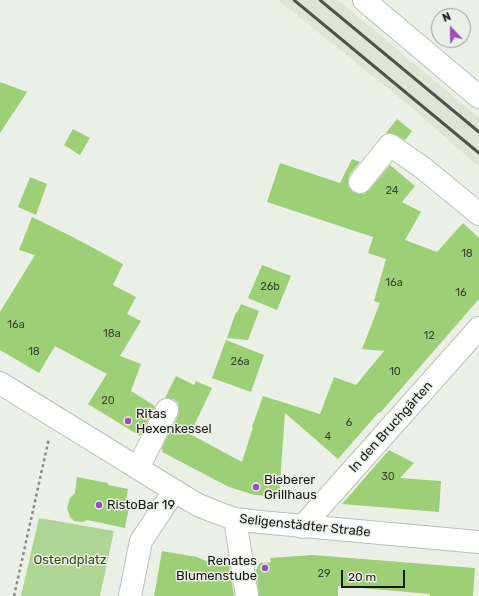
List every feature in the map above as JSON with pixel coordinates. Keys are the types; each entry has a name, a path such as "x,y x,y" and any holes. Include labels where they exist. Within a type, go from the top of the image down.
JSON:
{"street":[{"path":"364,0 479,97"},
{"path":"360,182 390,145 423,168 479,214"},
{"name":"In den Bruchgärten","path":"302,527 479,328"},
{"name":"Seligenstädter Straße","path":"0,383 174,490 208,509 235,518 302,527 479,542"},
{"path":"138,468 168,410"},
{"path":"130,596 141,541 174,490"},
{"path":"235,518 247,596"}],"path":[{"path":"14,596 54,416"}],"shaded area":[{"path":"278,0 338,0 479,118 479,167 411,107"}],"green space":[{"name":"Ostendplatz","path":"39,518 114,531 100,596 21,596"}],"building":[{"path":"0,82 27,92 0,133"},
{"path":"397,119 412,131 405,140 392,133 386,133"},
{"path":"73,129 90,138 80,155 64,145"},
{"path":"352,159 360,162 350,174 348,186 352,191 358,194 364,194 369,190 390,165 415,186 402,202 421,212 405,240 437,252 463,223 479,238 479,299 338,459 285,413 279,497 255,495 229,487 162,452 163,450 161,449 178,416 178,403 173,399 165,398 176,376 194,385 196,381 212,388 190,434 242,462 263,396 320,414 334,377 356,385 384,351 362,349 380,303 374,301 386,259 368,253 373,237 267,202 280,163 340,183"},
{"path":"30,177 47,184 36,215 18,207"},
{"path":"32,217 123,264 113,285 136,297 127,314 141,321 120,356 141,364 131,391 155,406 140,436 88,404 107,374 55,346 39,373 0,350 0,312 35,255 19,250"},
{"path":"262,265 291,276 277,310 248,298"},
{"path":"241,304 259,311 248,340 227,338 236,312 237,313"},
{"path":"226,340 264,355 251,392 212,378"},
{"path":"389,450 414,463 400,478 441,481 439,512 342,504"},
{"name":"RistoBar 19","path":"77,477 108,483 108,485 128,489 126,501 130,502 125,528 87,520 83,522 74,521 70,517 67,508 70,498 75,493"},
{"path":"162,551 197,557 218,566 229,564 234,596 154,596"},
{"path":"313,555 475,568 473,596 430,596 430,594 338,586 338,596 259,596 256,570 260,563 271,562 270,558"}],"railway":[{"path":"294,0 479,153"},
{"path":"320,0 479,132"}],"place":[{"name":"Ritas Hexenkessel","path":"128,421"},
{"name":"Bieberer Grillhaus","path":"256,487"},
{"name":"RistoBar 19","path":"99,505"},
{"name":"Renates Blumenstube","path":"265,568"}]}
